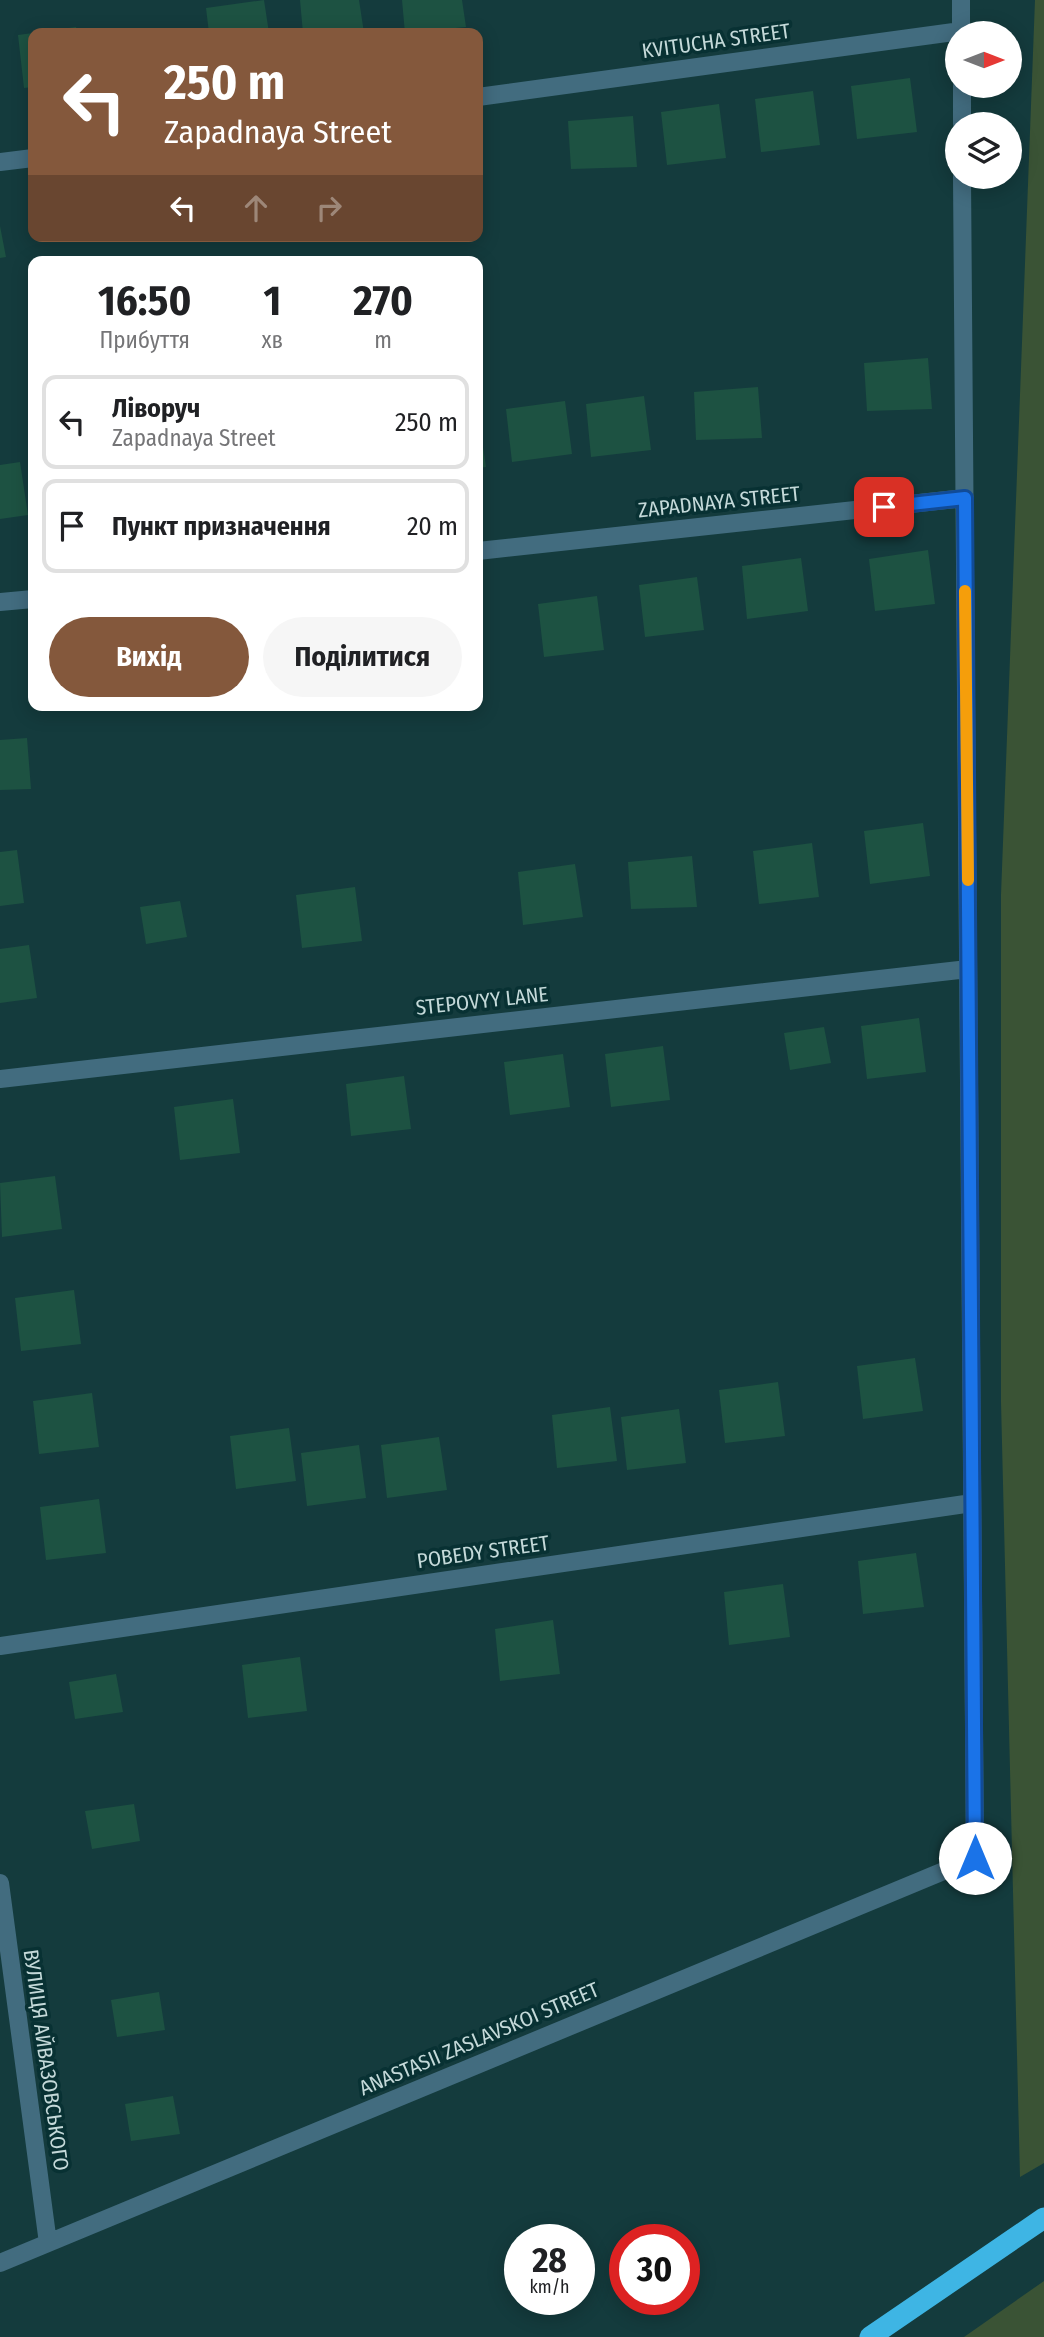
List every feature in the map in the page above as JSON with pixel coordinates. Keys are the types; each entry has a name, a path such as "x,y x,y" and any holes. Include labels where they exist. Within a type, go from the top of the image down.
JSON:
{"highway":[{"path":"870,2337 1044,2218"}],"street":[{"path":"961,0 961,21"},
{"name":"KVІTUCHA STREET","path":"483,96 945,34"},
{"path":"0,162 28,159"},
{"path":"962,189 972,1503"},
{"name":"ZAPADNAYA STREET","path":"483,550 965,498"},
{"path":"0,602 28,599"},
{"name":"STEPOVYY LANE","path":"0,1079 968,969"},
{"name":"POBEDY STREET","path":"0,1646 972,1503"},
{"name":"ANASTASII ZASLAVSKOI STREET","path":"0,2263 975,1858 972,1503"},
{"name":"ВУЛИЦЯ АЙВАЗОВСЬКОГО","path":"0,1883 48,2243"}],"green space":[{"path":"1035,0 1044,0 1044,2163 1020,2177 1001,1402 1001,895"},
{"path":"1044,2281 1044,2337 964,2337"}],"building":[{"path":"264,0 268,28 208,28 206,8"},
{"path":"300,0 359,0 363,28 303,28"},
{"path":"402,0 462,0 466,27 405,28"},
{"path":"28,34 28,88 24,88 18,35"},
{"path":"910,78 917,132 857,139 851,86"},
{"path":"813,91 820,145 761,152 755,99"},
{"path":"719,104 726,158 667,165 661,112"},
{"path":"633,116 637,167 571,169 568,121"},
{"path":"0,226 6,257 0,258"},
{"path":"928,358 932,409 867,411 864,363"},
{"path":"758,387 762,438 696,440 694,392"},
{"path":"644,396 651,450 591,457 586,404"},
{"path":"565,401 572,454 512,462 506,409"},
{"path":"20,462 28,515 0,519 0,465"},
{"path":"928,550 935,604 875,611 869,559"},
{"path":"801,558 808,611 747,619 742,566"},
{"path":"697,577 704,630 645,637 639,585"},
{"path":"597,596 604,650 544,657 538,604"},
{"path":"27,738 31,789 0,790 0,740"},
{"path":"923,823 930,876 870,884 864,831"},
{"path":"812,843 819,897 759,904 753,851"},
{"path":"17,850 24,903 0,906 0,852"},
{"path":"692,856 697,907 631,909 628,862"},
{"path":"575,864 583,917 523,925 518,872"},
{"path":"355,887 362,941 302,948 296,895"},
{"path":"180,901 187,937 146,944 140,907"},
{"path":"29,945 37,998 0,1003 0,949"},
{"path":"919,1018 926,1072 867,1079 861,1026"},
{"path":"824,1027 831,1063 790,1070 784,1033"},
{"path":"663,1046 670,1100 611,1107 605,1054"},
{"path":"563,1054 570,1107 510,1115 504,1062"},
{"path":"404,1076 411,1129 351,1136 346,1084"},
{"path":"233,1099 240,1153 180,1160 174,1107"},
{"path":"55,1176 62,1229 2,1237 0,1183"},
{"path":"74,1290 81,1344 21,1351 15,1298"},
{"path":"915,1358 923,1411 863,1419 857,1366"},
{"path":"778,1382 785,1436 725,1443 719,1390"},
{"path":"92,1393 99,1447 39,1454 33,1401"},
{"path":"610,1407 617,1461 557,1468 552,1415"},
{"path":"679,1409 686,1463 627,1470 621,1417"},
{"path":"289,1428 296,1481 236,1489 230,1436"},
{"path":"439,1437 447,1490 387,1498 381,1445"},
{"path":"359,1445 366,1498 307,1506 301,1453"},
{"path":"99,1499 106,1553 46,1560 40,1507"},
{"path":"916,1553 924,1607 863,1614 858,1561"},
{"path":"783,1584 790,1637 729,1645 724,1592"},
{"path":"553,1620 560,1674 500,1681 495,1629"},
{"path":"300,1657 307,1711 248,1718 242,1665"},
{"path":"116,1674 123,1712 75,1719 69,1682"},
{"path":"134,1804 140,1841 92,1849 85,1811"},
{"path":"159,1992 165,2030 117,2037 111,2000"},
{"path":"173,2096 180,2134 131,2141 125,2104"}],"slow traffic":[{"path":"965,591 968,880"}],"route":[{"path":"884,507 965,498 975,1858"}]}
